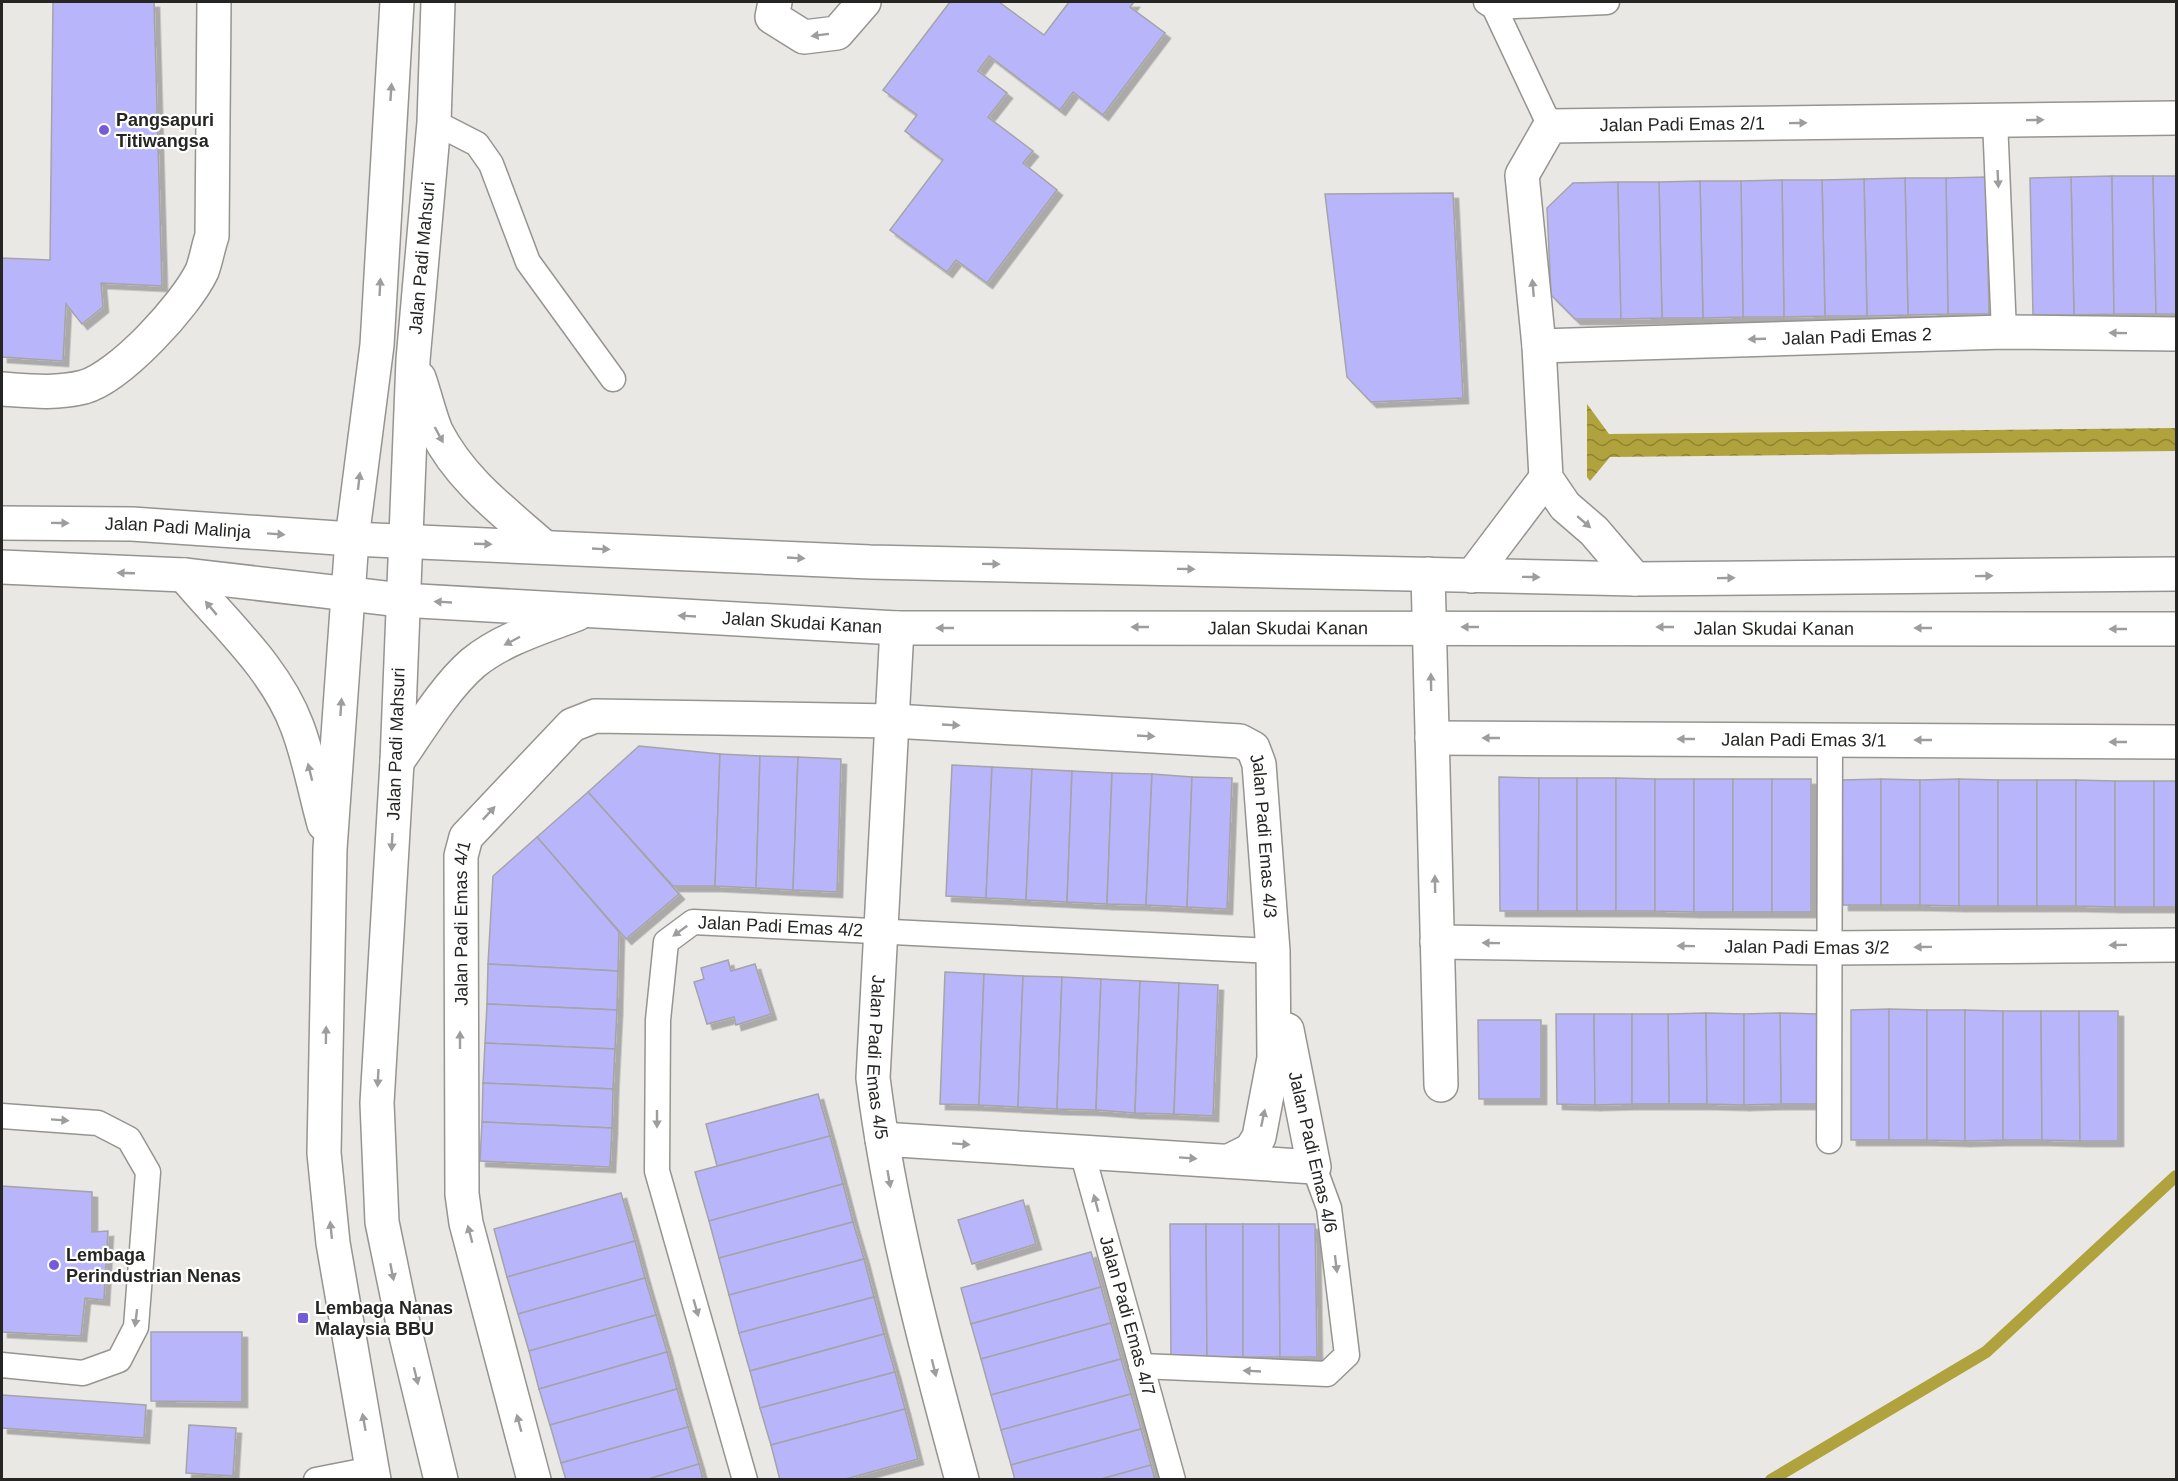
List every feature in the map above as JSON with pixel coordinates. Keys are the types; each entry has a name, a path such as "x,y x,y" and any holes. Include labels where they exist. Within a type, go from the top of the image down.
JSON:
{"street":[{"path":"2,389 52,393 87,386 125,362 177,311 201,272 212,236 214,2"},
{"path":"373,1474 333,1243 324,1153 330,849 350,594 352,539 377,345 397,2"},
{"name":"Jalan Padi Mahsuri","path":"438,2 434,122 413,360 401,600 397,762 377,1103 382,1222 402,1319 441,1479"},
{"path":"775,2 772,17 804,37 837,33 864,2"},
{"name":"Jalan Padi Emas 2/1","path":"1550,126 2176,118"},
{"path":"1550,126 1522,175 1539,346 1546,478 1565,506 1594,531 1635,579"},
{"name":"Jalan Padi Emas 2","path":"1539,346 2004,332 2176,334"},
{"path":"413,360 436,430 453,458 475,487 543,546"},
{"path":"1472,576 1546,478"},
{"name":"Jalan Padi Malinja","path":"2,523 132,524 404,542"},
{"path":"404,542 543,546 870,562 1635,579 2176,574"},
{"path":"2,567 184,575 350,594"},
{"path":"1428,574 1441,1085"},
{"path":"184,575 264,668 282,695 297,725 330,849"},
{"name":"Jalan Skudai Kanan","path":"350,594 401,600 897,628 2176,629"},
{"path":"397,762 436,706 473,663 516,639 585,610"},
{"name":"Jalan Padi Emas 4/5","path":"897,628 873,1077 896,1217 962,1479"},
{"name":"Jalan Padi Emas 4/1","path":"534,1479 466,1223 462,1194 461,856 466,837 572,725 595,716 893,722"},
{"name":"Jalan Padi Emas 4/3","path":"893,722 1240,741 1253,748 1259,764 1273,951 1274,1058 1259,1137 1251,1150 1229,1161"},
{"name":"Jalan Padi Emas 3/1","path":"1432,738 2176,742"},
{"name":"Jalan Padi Emas 3/2","path":"1437,942 1829,948 2176,945"},
{"name":"Jalan Padi Emas 4/6","path":"1273,951 1314,1167"},
{"path":"882,1139 1314,1167"}],"lane":[{"path":"1550,126 1490,4 1607,2"},
{"path":"1995,120 2004,332"},
{"path":"434,122 477,144 491,164 528,262 613,379"},
{"path":"1829,1141 1830,740"},
{"name":"Jalan Padi Emas 4/2","path":"745,1479 657,1170 658,1020 666,942 693,922 1273,951"},
{"path":"2,1116 98,1123 129,1139 148,1172 136,1327 119,1360 83,1373 2,1365"},
{"name":"Jalan Padi Emas 4/7","path":"1082,1152 1173,1479"},
{"name":"Jalan Padi Emas 4/6","path":"1141,1366 1327,1374 1347,1355 1329,1208 1314,1167"},
{"path":"316,1479 373,1474"}],"water":[{"path":"1587,404 1609,434 2176,428 2176,451 1610,457 1590,481 1587,477"}],"building":[{"name":"Pangsapuri Titiwangsa","path":"53,2 154,2 162,286 101,283 103,307 82,324 66,304 63,361 2,357 2,258 50,260"},
{"path":"950,2 999,2 1044,35 1069,2 1134,2 1130,7 1165,33 1103,115 1073,92 1060,110 989,56 978,71 1007,93 988,117 1033,151 1023,163 1057,190 987,283 956,260 947,272 890,230 943,160 905,131 917,115 883,90"},
{"path":"2112,176 2114,314 2074,315 2071,177"},
{"path":"2112,176 2153,176 2156,314 2114,314"},
{"path":"2153,176 2176,176 2176,314 2156,314"},
{"path":"1986,177 1989,314 1948,314 1946,178"},
{"path":"2071,177 2074,315 2033,315 2030,178"},
{"path":"1905,178 1946,178 1948,314 1908,315"},
{"path":"1905,178 1908,315 1867,316 1864,179"},
{"path":"1864,179 1867,316 1825,316 1822,180"},
{"path":"1782,180 1822,180 1825,316 1784,317"},
{"path":"1782,180 1784,317 1743,317 1741,181"},
{"path":"1700,181 1741,181 1743,317 1703,318"},
{"path":"1700,181 1703,318 1662,318 1659,182"},
{"path":"1618,182 1621,319 1575,319 1551,295 1547,208 1573,183"},
{"path":"1618,182 1659,182 1662,318 1621,319"},
{"path":"1453,193 1463,398 1371,402 1347,377 1325,194"},
{"path":"639,746 720,754 715,886 673,886 588,792"},
{"path":"720,754 760,756 756,888 715,886"},
{"path":"760,756 798,757 793,890 756,888"},
{"path":"798,757 841,759 837,892 793,890"},
{"path":"952,765 992,767 986,898 946,896"},
{"path":"992,767 1032,769 1026,900 986,898"},
{"path":"1032,769 1072,771 1067,902 1026,900"},
{"path":"1072,771 1112,773 1107,904 1067,902"},
{"path":"1112,773 1152,774 1146,905 1107,904"},
{"path":"1152,774 1192,777 1187,907 1146,905"},
{"path":"1192,777 1232,778 1227,909 1187,907"},
{"path":"1499,777 1539,778 1538,911 1500,911"},
{"path":"1539,778 1577,778 1577,911 1538,911"},
{"path":"1577,778 1616,778 1616,911 1577,911"},
{"path":"1616,778 1655,779 1655,911 1616,911"},
{"path":"1655,779 1694,779 1694,912 1655,911"},
{"path":"1694,779 1733,779 1733,912 1694,912"},
{"path":"1733,779 1772,779 1772,912 1733,912"},
{"path":"1772,779 1811,779 1811,912 1772,912"},
{"path":"1881,779 1881,905 1843,905 1842,780"},
{"path":"1881,779 1920,780 1920,905 1881,905"},
{"path":"1959,779 1959,906 1920,905 1920,780"},
{"path":"1959,779 1998,780 1998,906 1959,906"},
{"path":"1998,780 2037,780 2037,906 1998,906"},
{"path":"2037,780 2076,780 2076,906 2037,906"},
{"path":"2076,780 2115,781 2115,907 2076,906"},
{"path":"2115,781 2154,781 2154,907 2115,907"},
{"path":"2154,781 2176,781 2176,907 2154,907"},
{"path":"588,792 679,894 626,939 537,837"},
{"path":"537,837 619,932 618,971 488,964 493,876"},
{"path":"728,960 731,971 755,964 771,1014 736,1025 734,1017 707,1024 694,982 704,979 701,968"},
{"path":"488,964 618,971 617,1010 487,1004"},
{"path":"945,972 984,974 979,1105 940,1104"},
{"path":"984,974 1023,976 1018,1107 979,1105"},
{"path":"1023,976 1062,977 1057,1109 1018,1107"},
{"path":"1062,977 1101,979 1096,1110 1057,1109"},
{"path":"1101,979 1140,981 1135,1113 1096,1110"},
{"path":"1140,981 1179,983 1174,1114 1135,1113"},
{"path":"1179,983 1218,985 1213,1116 1174,1114"},
{"path":"487,1004 617,1010 615,1049 485,1043"},
{"path":"1889,1009 1889,1140 1851,1140 1851,1010"},
{"path":"1889,1009 1927,1010 1927,1140 1889,1140"},
{"path":"1927,1010 1965,1010 1965,1141 1927,1140"},
{"path":"1965,1010 2003,1011 2003,1140 1965,1141"},
{"path":"2003,1011 2041,1011 2042,1140 2003,1140"},
{"path":"2041,1011 2079,1011 2080,1141 2042,1140"},
{"path":"2079,1011 2118,1011 2118,1141 2080,1141"},
{"path":"1706,1013 1707,1104 1669,1104 1668,1014"},
{"path":"1706,1013 1744,1014 1744,1105 1707,1104"},
{"path":"1780,1013 1818,1014 1819,1104 1781,1104"},
{"path":"1780,1013 1781,1104 1744,1105 1744,1014"},
{"path":"1556,1014 1594,1014 1595,1105 1557,1104"},
{"path":"1594,1014 1632,1014 1632,1104 1595,1105"},
{"path":"1632,1014 1668,1014 1669,1104 1632,1104"},
{"path":"1478,1020 1541,1020 1541,1099 1479,1099"},
{"path":"485,1043 615,1049 613,1089 483,1083"},
{"path":"483,1083 613,1089 612,1128 482,1122"},
{"path":"818,1094 830,1136 717,1166 706,1124"},
{"path":"482,1122 612,1128 610,1167 480,1161"},
{"path":"830,1136 843,1184 709,1221 695,1172"},
{"path":"843,1184 853,1222 719,1258 709,1221"},
{"name":"Lembaga Perindustrian Nenas","path":"2,1186 92,1192 92,1232 108,1231 104,1300 85,1298 81,1336 2,1332"},
{"path":"621,1193 635,1241 507,1277 494,1229"},
{"path":"1023,1200 1036,1244 972,1264 958,1220"},
{"path":"853,1222 864,1259 729,1295 719,1258"},
{"path":"1170,1224 1206,1224 1207,1357 1171,1358"},
{"path":"1206,1224 1243,1224 1243,1357 1207,1357"},
{"path":"1243,1224 1279,1224 1280,1357 1243,1357"},
{"path":"1279,1224 1315,1224 1317,1357 1280,1357"},
{"path":"635,1241 645,1278 518,1314 507,1277"},
{"path":"1091,1252 1101,1287 971,1324 961,1288"},
{"path":"864,1259 874,1297 739,1333 729,1295"},
{"path":"645,1278 656,1315 529,1351 518,1314"},
{"path":"1101,1287 1111,1323 981,1359 971,1324"},
{"path":"874,1297 884,1334 750,1371 739,1333"},
{"path":"656,1315 667,1352 539,1389 529,1351"},
{"path":"1111,1323 1121,1359 991,1395 981,1359"},
{"path":"151,1332 242,1332 242,1402 151,1401"},
{"path":"884,1334 895,1372 760,1408 750,1371"},
{"path":"667,1352 677,1389 550,1425 539,1389"},
{"path":"1121,1359 1131,1394 1001,1430 991,1395"},
{"path":"895,1372 905,1409 771,1445 760,1408"},
{"path":"677,1389 688,1427 561,1463 550,1425"},
{"path":"1131,1394 1141,1429 1011,1465 1001,1430"},
{"path":"2,1395 146,1405 144,1438 2,1428"},
{"path":"905,1409 918,1459 842,1480 780,1480 771,1445"},
{"path":"189,1425 236,1428 233,1476 186,1473"},
{"path":"688,1427 699,1464 645,1480 566,1480 561,1463"},
{"path":"1141,1429 1151,1465 1098,1480 1015,1480 1011,1465"},
{"path":"699,1464 703,1480 645,1480"},
{"path":"1151,1465 1155,1480 1098,1480"}],"waterway":[{"path":"1771,1480 1986,1352 2176,1176"}],"place":[{"name":"Pangsapuri Titiwangsa","path":"104,130"},
{"name":"Lembaga Perindustrian Nenas","path":"54,1265"},
{"name":"Lembaga Nanas Malaysia BBU","path":"303,1318"}]}
